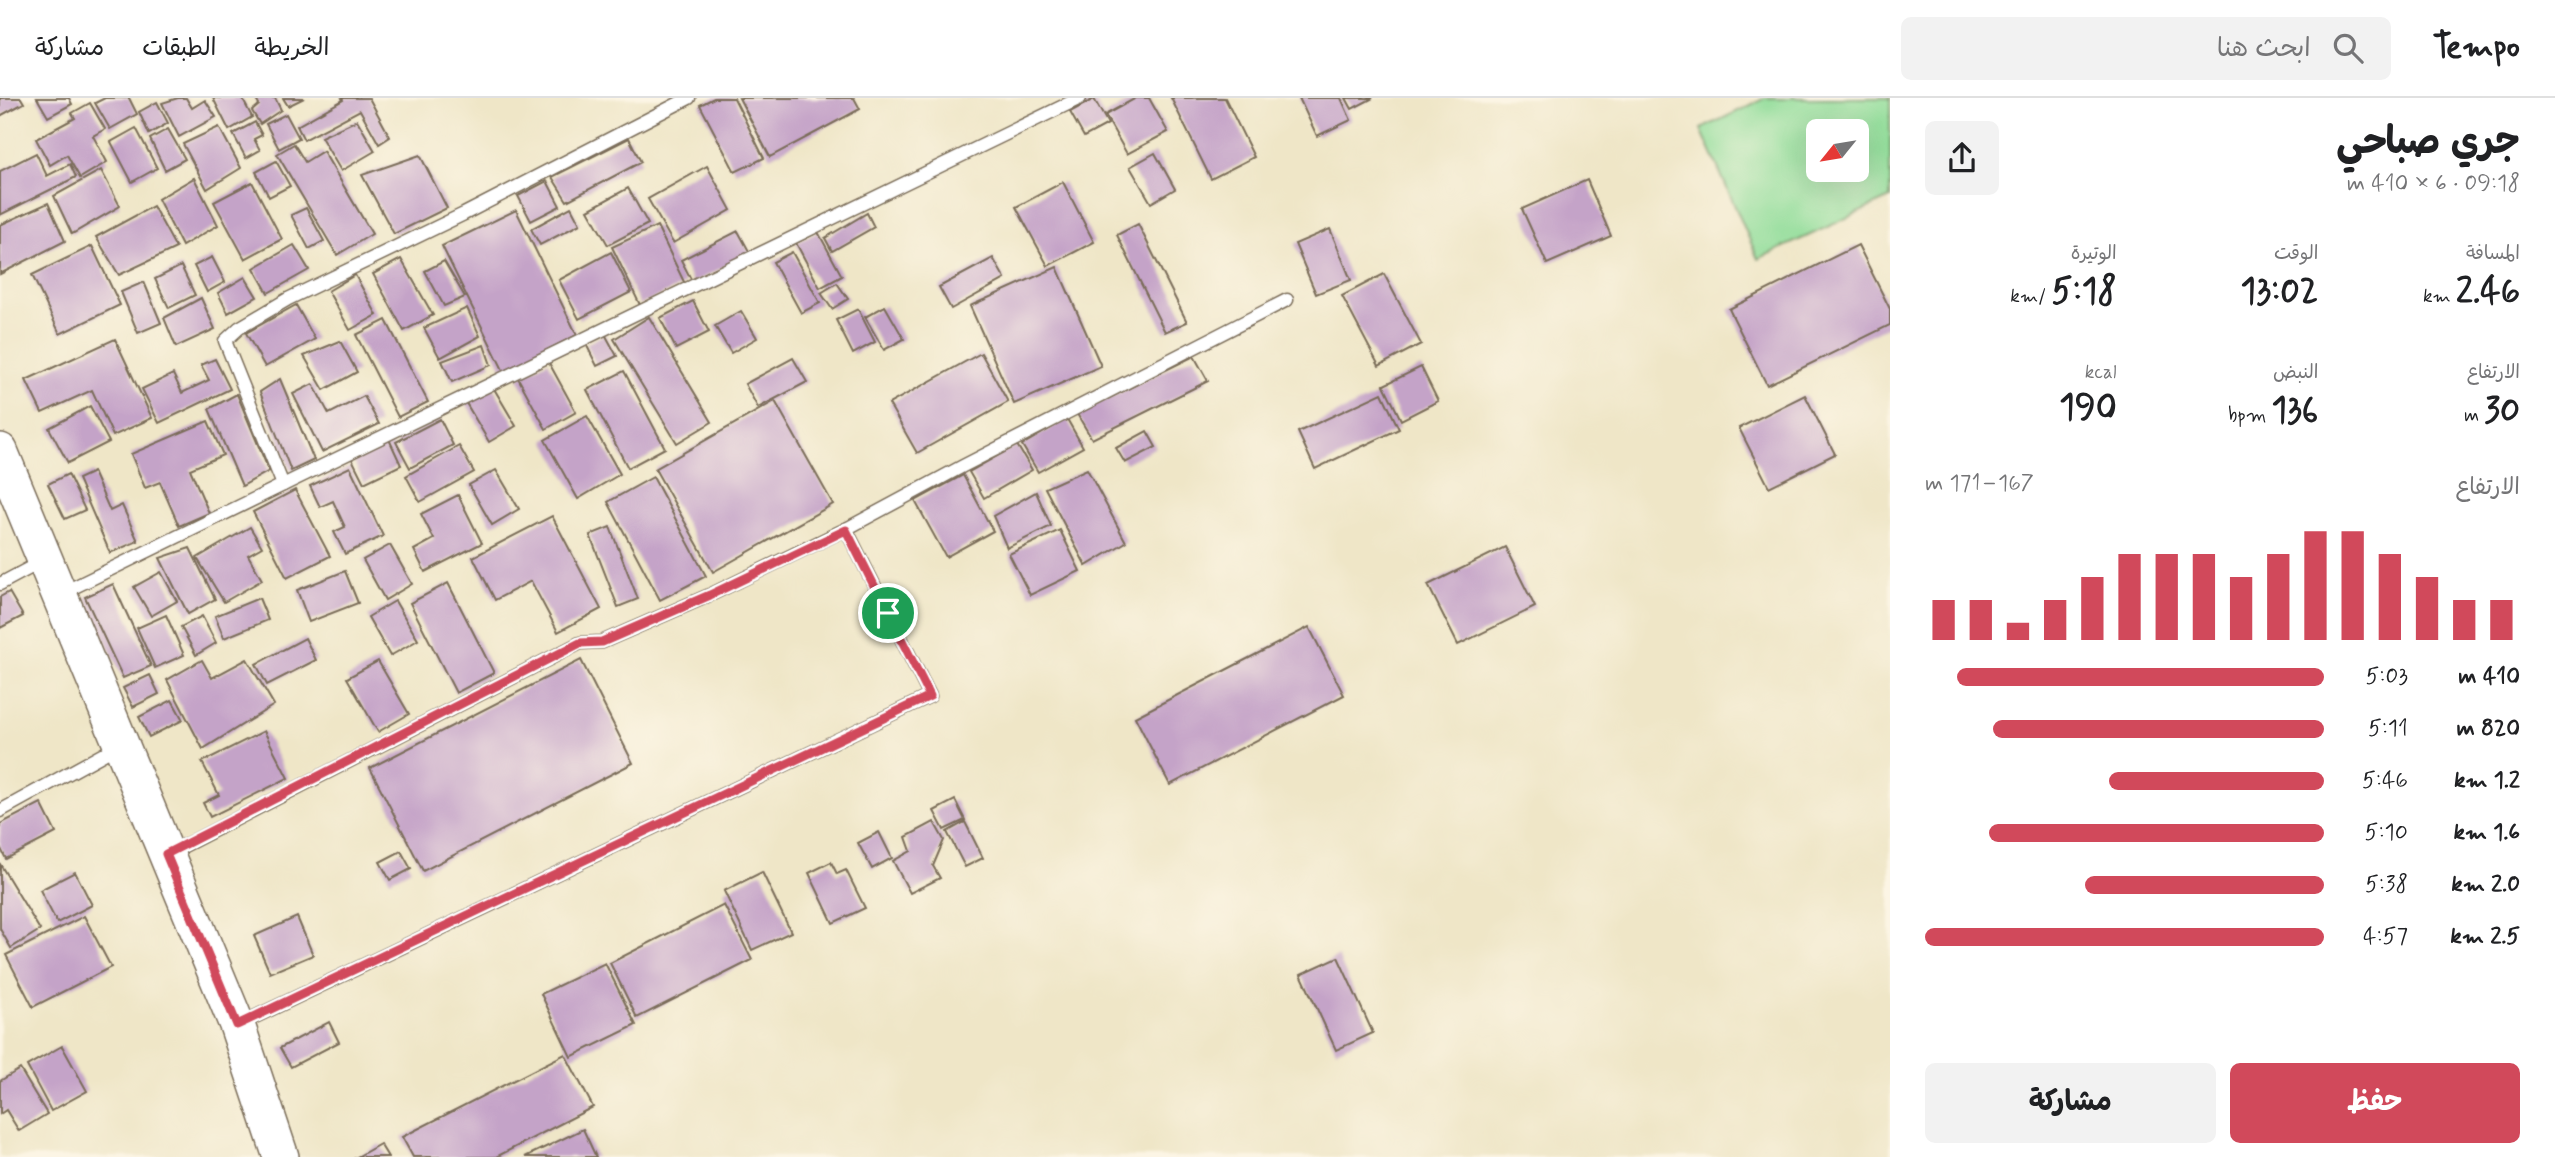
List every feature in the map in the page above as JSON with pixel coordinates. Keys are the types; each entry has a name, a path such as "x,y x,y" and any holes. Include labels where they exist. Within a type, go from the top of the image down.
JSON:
{"main road":[{"path":"0,451 237,1025 281,1157"}],"lane":[{"path":"283,485 225,341 239,328 288,299 464,214 689,98"},
{"path":"60,595 1080,98"},
{"path":"166,854 580,643 602,642 710,595 846,530 962,466 1287,300"},
{"path":"237,1025 930,696 846,530"},
{"path":"0,584 45,560"},
{"path":"0,811 120,744"}],"green space":[{"path":"1765,98 1890,98 1890,198 1758,259 1701,129"}],"building":[{"path":"0,98 21,98 24,103 0,116"},
{"path":"37,98 69,98 72,104 48,117"},
{"path":"105,98 129,98 137,114 110,129 95,103"},
{"path":"186,98 192,108 205,100 216,117 179,137 162,103"},
{"path":"213,98 242,98 252,117 229,130"},
{"path":"255,98 275,98 281,110 260,124 252,111 259,105"},
{"path":"283,98 304,98 288,106"},
{"path":"342,98 369,98 390,137 379,144 360,110 304,140 297,126 343,100"},
{"path":"714,98 734,98 764,158 735,172 700,105"},
{"path":"739,98 854,98 860,109 770,157"},
{"path":"1136,98 1149,98 1168,132 1127,154 1105,115"},
{"path":"1171,98 1225,98 1254,157 1211,179"},
{"path":"1299,98 1341,98 1351,120 1317,136"},
{"path":"1346,98 1373,98 1352,109"},
{"path":"1094,99 1108,124 1084,137 1070,112"},
{"path":"157,102 168,123 149,134 139,112"},
{"path":"90,103 105,129 93,136 107,162 80,178 67,155 50,165 36,139 75,118 72,113"},
{"path":"286,114 299,138 279,149 266,124"},
{"path":"357,120 375,151 341,171 321,137"},
{"path":"255,122 262,135 254,139 260,150 246,158 233,134"},
{"path":"219,127 241,168 207,189 183,144"},
{"path":"136,128 157,168 132,182 111,142"},
{"path":"168,129 185,159 165,170 150,139"},
{"path":"629,138 641,162 567,201 552,177"},
{"path":"294,144 305,162 323,151 372,234 337,255 277,154"},
{"path":"36,153 47,176 70,164 76,177 0,215 0,171"},
{"path":"1155,153 1175,189 1151,203 1130,167"},
{"path":"420,155 447,208 394,234 362,175"},
{"path":"276,161 290,186 269,197 256,172"},
{"path":"707,166 731,210 673,243 648,199"},
{"path":"101,170 120,206 72,234 54,196"},
{"path":"194,178 218,225 182,246 158,199"},
{"path":"1587,180 1611,236 1547,264 1522,209"},
{"path":"547,181 560,206 531,221 518,196"},
{"path":"252,182 282,239 245,259 214,202"},
{"path":"1063,182 1094,242 1048,266 1016,207"},
{"path":"628,188 648,224 608,245 588,210"},
{"path":"48,203 65,241 0,274 0,225"},
{"path":"153,206 176,248 119,275 96,237"},
{"path":"571,207 580,224 540,245 531,229"},
{"path":"306,208 324,241 309,249 291,215"},
{"path":"516,210 577,335 504,372 442,246"},
{"path":"867,213 874,227 832,251 825,238"},
{"path":"1138,224 1187,322 1165,332 1117,235"},
{"path":"657,226 685,284 640,305 612,247"},
{"path":"1330,229 1351,280 1316,294 1295,244"},
{"path":"738,231 750,253 693,283 681,260"},
{"path":"818,232 842,276 820,288 796,243"},
{"path":"294,245 309,270 268,293 254,268"},
{"path":"1858,245 1890,309 1890,325 1767,385 1729,309"},
{"path":"92,246 120,305 60,334 32,275"},
{"path":"611,252 631,292 579,319 559,280"},
{"path":"792,252 820,303 801,313 773,262"},
{"path":"212,257 225,282 207,292 194,266"},
{"path":"993,258 1005,279 951,309 939,287"},
{"path":"401,259 433,315 404,331 373,274"},
{"path":"444,261 465,297 444,306 425,271"},
{"path":"181,266 195,295 169,308 155,279"},
{"path":"1057,267 1101,366 1014,404 970,306"},
{"path":"1384,274 1421,344 1379,366 1342,296"},
{"path":"355,275 377,315 350,330 328,291"},
{"path":"245,277 257,297 228,313 218,293"},
{"path":"144,282 161,323 138,333 121,292"},
{"path":"837,283 848,299 832,309 821,293"},
{"path":"201,298 215,329 176,347 164,318"},
{"path":"693,301 709,332 676,349 660,318"},
{"path":"296,305 315,339 265,367 246,333"},
{"path":"885,306 904,339 884,350 865,317"},
{"path":"467,308 480,336 440,358 424,328"},
{"path":"858,309 875,342 853,354 836,320"},
{"path":"741,311 757,338 731,353 715,326"},
{"path":"649,317 712,422 677,443 614,339"},
{"path":"386,320 428,402 398,417 356,335"},
{"path":"605,334 617,356 597,366 586,344"},
{"path":"115,339 152,418 113,436 92,390 42,413 26,380"},
{"path":"340,341 357,372 324,390 304,356"},
{"path":"484,345 491,365 452,382 442,361"},
{"path":"981,353 1008,402 917,453 889,404"},
{"path":"1194,356 1208,381 1092,439 1077,414"},
{"path":"793,358 807,382 758,408 745,384"},
{"path":"215,359 230,389 159,423 142,389 173,374 182,393 209,380 201,365"},
{"path":"548,361 576,412 546,429 518,378"},
{"path":"1421,367 1438,401 1401,420 1384,385"},
{"path":"624,371 665,448 628,468 587,390"},
{"path":"280,379 314,460 291,471 260,392"},
{"path":"313,384 329,414 364,396 379,424 322,452 293,394"},
{"path":"493,387 516,426 489,442 466,403"},
{"path":"1382,393 1399,429 1315,469 1298,432"},
{"path":"237,394 269,471 242,486 209,409"},
{"path":"1805,395 1835,454 1769,487 1739,428"},
{"path":"775,401 833,504 713,572 655,469"},
{"path":"90,406 109,442 68,463 49,428"},
{"path":"587,416 620,474 578,499 545,440"},
{"path":"440,419 453,445 410,468 396,442"},
{"path":"1067,419 1083,447 1038,472 1022,445"},
{"path":"208,421 223,455 190,469 209,513 179,526 160,482 145,488 131,454"},
{"path":"1147,431 1156,447 1125,463 1116,448"},
{"path":"389,439 401,465 364,483 351,457"},
{"path":"1017,445 1032,470 984,498 969,472"},
{"path":"459,446 474,472 420,502 406,476"},
{"path":"350,467 383,536 345,554 334,532 345,527 333,501 320,507 310,486"},
{"path":"1087,469 1126,542 1086,566 1045,488"},
{"path":"496,470 519,509 492,525 469,485"},
{"path":"93,472 110,511 122,505 138,541 110,553 78,479"},
{"path":"68,474 85,510 65,519 48,484"},
{"path":"963,475 993,531 946,557 915,501"},
{"path":"653,477 706,576 660,600 608,502"},
{"path":"295,490 330,556 287,578 253,512"},
{"path":"1036,492 1051,526 1007,548 993,516"},
{"path":"458,495 482,543 425,572 414,550 434,539 421,514"},
{"path":"552,516 601,609 558,632 531,581 495,600 473,557"},
{"path":"250,527 262,547 248,555 262,580 224,602 197,558"},
{"path":"610,527 638,599 618,607 590,535"},
{"path":"1060,530 1080,571 1030,595 1009,554"},
{"path":"390,545 412,584 385,600 363,560"},
{"path":"1505,547 1535,607 1458,645 1428,585"},
{"path":"190,548 215,599 188,614 160,558"},
{"path":"345,571 358,603 309,622 297,590"},
{"path":"161,572 177,601 151,616 134,587"},
{"path":"448,583 494,673 456,693 410,603"},
{"path":"113,584 151,666 123,678 85,597"},
{"path":"9,592 23,616 0,628 0,597"},
{"path":"259,598 268,620 224,638 215,616"},
{"path":"395,601 418,640 390,656 368,617"},
{"path":"166,615 184,655 155,668 137,628"},
{"path":"202,616 216,643 196,655 181,627"},
{"path":"1309,627 1344,695 1170,785 1135,717"},
{"path":"305,638 316,660 267,685 256,664"},
{"path":"247,659 274,705 203,749 167,680 202,660 212,678"},
{"path":"581,660 633,763 423,871 370,768"},
{"path":"378,661 409,714 378,732 347,678"},
{"path":"150,675 159,694 133,707 123,688"},
{"path":"172,700 183,720 149,737 139,717"},
{"path":"264,731 288,778 210,817 203,803 219,795 202,762"},
{"path":"955,800 965,820 944,830 934,811"},
{"path":"41,803 56,833 6,859 0,847 0,824"},
{"path":"934,822 944,840 933,866 940,878 910,893 893,861 911,851 906,837"},
{"path":"965,822 983,858 965,867 947,832"},
{"path":"879,832 892,858 872,869 858,843"},
{"path":"401,851 411,869 390,880 380,862"},
{"path":"831,862 837,874 846,870 865,908 833,923 809,873"},
{"path":"0,864 40,930 11,948 0,929"},
{"path":"75,872 92,905 57,923 40,890"},
{"path":"762,872 791,932 752,950 724,891"},
{"path":"724,905 752,960 637,1018 610,963"},
{"path":"84,916 111,967 33,1007 6,955"},
{"path":"297,917 313,955 270,973 254,936"},
{"path":"1338,957 1373,1033 1336,1050 1301,974"},
{"path":"605,963 636,1025 571,1057 541,994"},
{"path":"329,1022 339,1042 291,1067 280,1048"},
{"path":"62,1046 87,1091 51,1111 27,1066"},
{"path":"565,1054 593,1107 496,1157 413,1157 402,1137"},
{"path":"20,1069 47,1114 19,1131 6,1110 0,1114 0,1081"},
{"path":"583,1129 596,1157 525,1157"},
{"path":"380,1144 388,1157 357,1157"}],"route":[{"path":"846,530 888,613 930,696 237,1025 166,854 580,643 602,642 710,595 846,530"}]}
